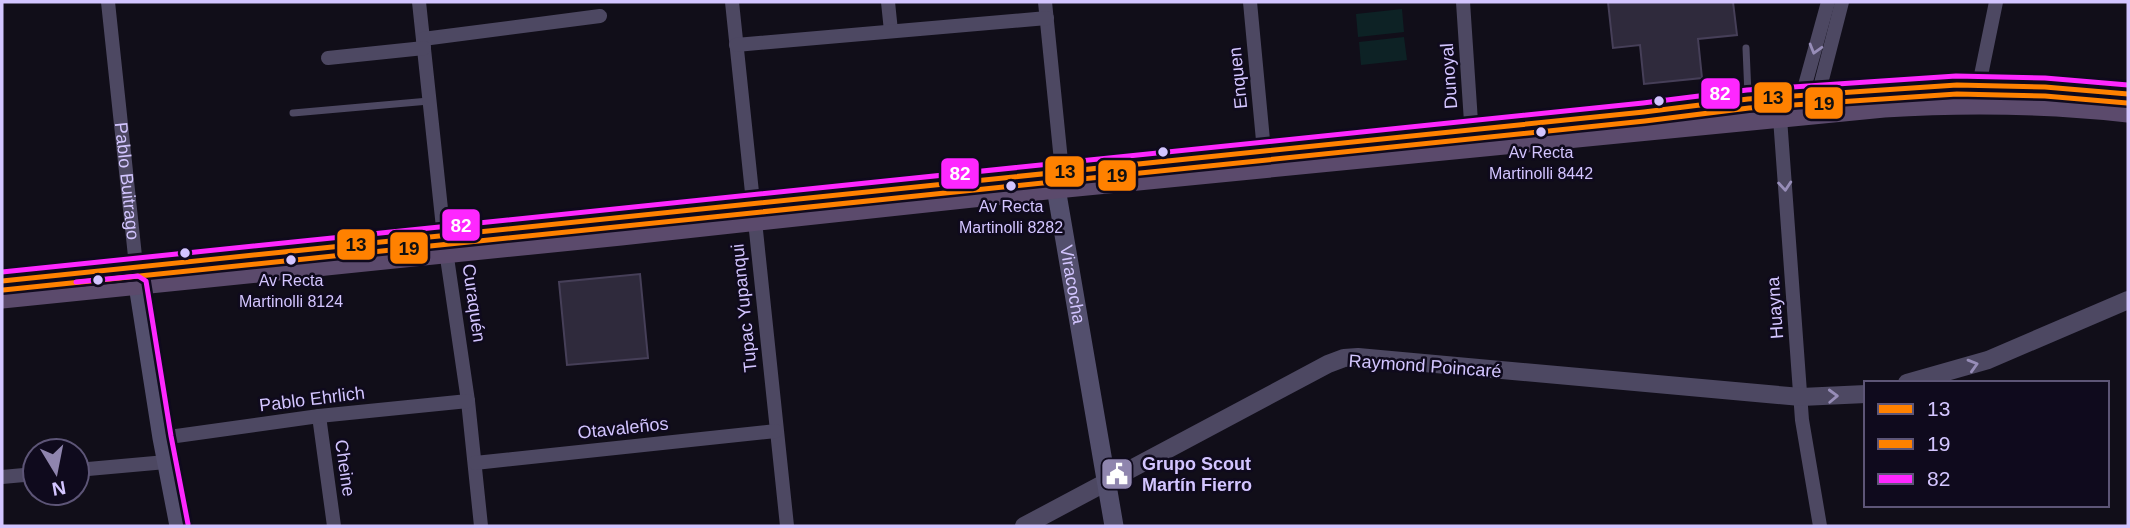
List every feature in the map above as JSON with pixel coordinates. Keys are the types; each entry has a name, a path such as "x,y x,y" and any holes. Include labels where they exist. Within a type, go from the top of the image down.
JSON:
{"main road":[{"path":"1059,179 1264,152 1691,127 1904,87 2045,87 2128,94"},
{"path":"2,298 137,277 1059,179 1472,139 1748,99 1836,112 1958,103 2043,104 2128,112"},
{"name":"Viracocha","path":"1059,179 1114,526"},
{"path":"2,281 137,277"},
{"name":"Pablo Buitrago","path":"137,277 166,462 179,526"}],"street":[{"name":"Pablo Buitrago","path":"108,2 137,277"},
{"name":"Curaquén","path":"419,2 481,526"},
{"name":"Tupac Yupanqui","path":"732,2 788,526"},
{"path":"888,2 891,31"},
{"name":"Viracocha","path":"1045,2 1059,179"},
{"name":"Enquen","path":"1250,2 1264,152"},
{"name":"Dunoyal","path":"1463,2 1472,139"},
{"path":"1799,105 1828,2"},
{"path":"1799,105 1842,2"},
{"path":"1979,85 1996,2"},
{"path":"328,58 600,16"},
{"path":"736,46 1047,18"},
{"path":"1799,105 1836,112"},
{"name":"Huayna","path":"1799,105 1802,420 1820,526"},
{"path":"1914,381 1998,357 2128,300"},
{"name":"Raymond Poincaré","path":"1024,526 1328,364 1344,358 1358,357 1801,397 1864,394"},
{"name":"Pablo Ehrlich","path":"162,438 318,416 468,401"},
{"name":"Cheine","path":"318,416 334,526"},
{"name":"Otavaleños","path":"474,463 776,431"},
{"path":"91,469 166,462"},
{"path":"2,477 21,475"}],"lane":[{"path":"1746,48 1748,99"},
{"path":"293,113 429,101"}],"green space":[{"path":"1402,9 1404,32 1358,37 1356,14"},
{"path":"1404,37 1407,60 1361,65 1359,42"}],"building":[{"path":"1608,2 1733,2 1737,35 1698,39 1702,78 1644,84 1640,45 1613,48"},
{"path":"640,274 648,358 567,365 559,282"}],"transit line":[{"name":"82","path":"2,272 1643,103 1747,90 1956,76 2045,78 2128,85"},
{"name":"13","path":"2,281 1644,112 1748,99 1957,85 2045,87 2128,94"},
{"name":"19","path":"3,290 1645,121 1749,108 1957,94 2045,96 2127,103"},
{"name":"82","path":"76,282 138,276 146,281 188,524"}],"place":[{"name":"Av Recta Martinolli 8442","path":"1541,132"},
{"name":"Av Recta Martinolli 8282","path":"1011,186"},
{"name":"Av Recta Martinolli 8124","path":"291,260"},
{"name":"Grupo Scout Martín Fierro","path":"1117,474"}]}
